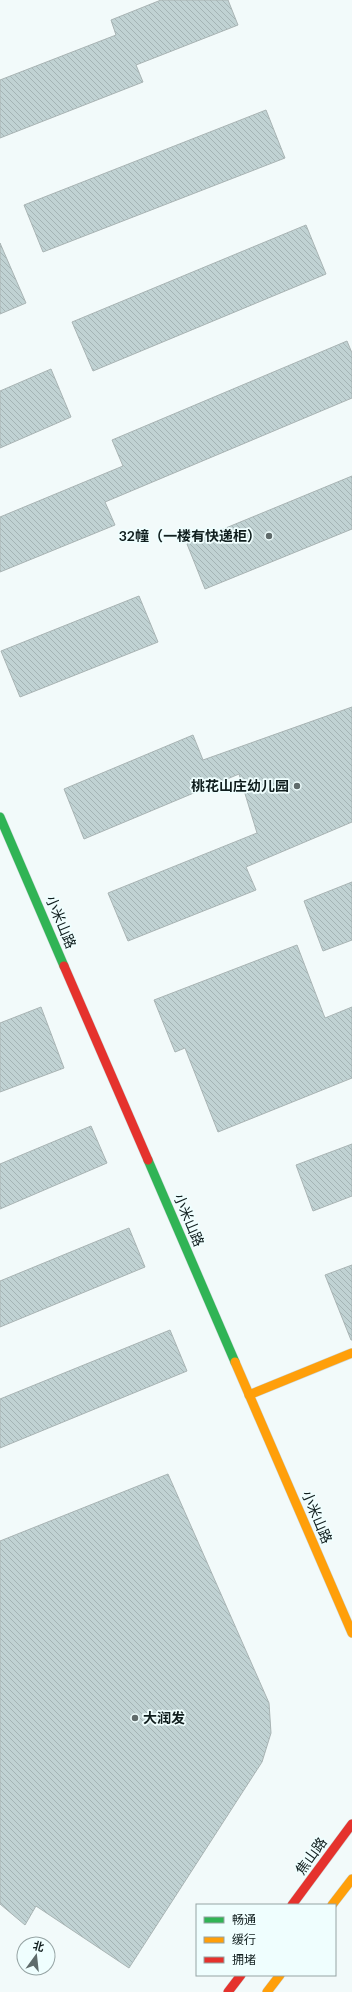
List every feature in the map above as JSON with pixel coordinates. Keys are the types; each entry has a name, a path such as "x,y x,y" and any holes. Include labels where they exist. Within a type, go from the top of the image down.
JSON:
{"street":[{"name":"小米山路","path":"0,817 352,1634"},
{"path":"249,1395 352,1353"},
{"name":"焦山路","path":"293,1904 352,1824"},
{"path":"333,1904 352,1879"},
{"path":"228,1992 240,1976"},
{"path":"268,1992 279,1976"}],"building":[{"path":"161,0 228,0 238,25 136,65 143,82 0,138 0,80 116,35 111,20"},
{"path":"266,110 285,158 43,252 24,205"},
{"path":"306,225 326,274 93,371 72,322"},
{"path":"0,243 26,303 0,314"},
{"path":"347,341 352,353 352,398 105,502 115,525 0,572 0,517 123,466 112,440"},
{"path":"51,369 71,417 0,448 0,391"},
{"name":"32幢（一楼有快递柜）","path":"352,476 352,529 205,589 187,544"},
{"path":"139,596 158,642 20,697 1,651"},
{"path":"352,707 352,822 246,867 256,890 128,941 108,893 257,833 239,774 84,839 64,789 193,735 203,760"},
{"path":"352,882 352,940 323,951 304,901"},
{"path":"297,945 325,1018 352,1007 352,1078 218,1132 185,1048 175,1052 154,1000"},
{"path":"41,1007 64,1068 0,1092 0,1023"},
{"path":"91,1126 107,1163 0,1209 0,1164"},
{"path":"352,1144 352,1196 313,1211 296,1165"},
{"path":"129,1228 145,1267 0,1327 0,1281"},
{"path":"352,1265 352,1340 351,1340 325,1275"},
{"path":"170,1330 187,1371 0,1448 0,1399"},
{"name":"大润发","path":"168,1474 269,1703 271,1733 262,1762 129,1968 36,1906 25,1925 0,1904 0,1541"}],"traffic: fast":[{"path":"0,817 64,966"},
{"path":"148,1160 235,1362"}],"traffic: slow":[{"path":"249,1395 352,1353"},
{"path":"235,1362 352,1633"},
{"path":"333,1904 352,1879"},
{"path":"267,1992 279,1976"}],"traffic: jam":[{"path":"64,966 148,1160"},
{"path":"293,1904 352,1824"},
{"path":"228,1992 240,1976"}],"place":[{"name":"32幢（一楼有快递柜）","path":"269,536"},
{"name":"桃花山庄幼儿园","path":"297,786"},
{"name":"大润发","path":"135,1718"}]}
